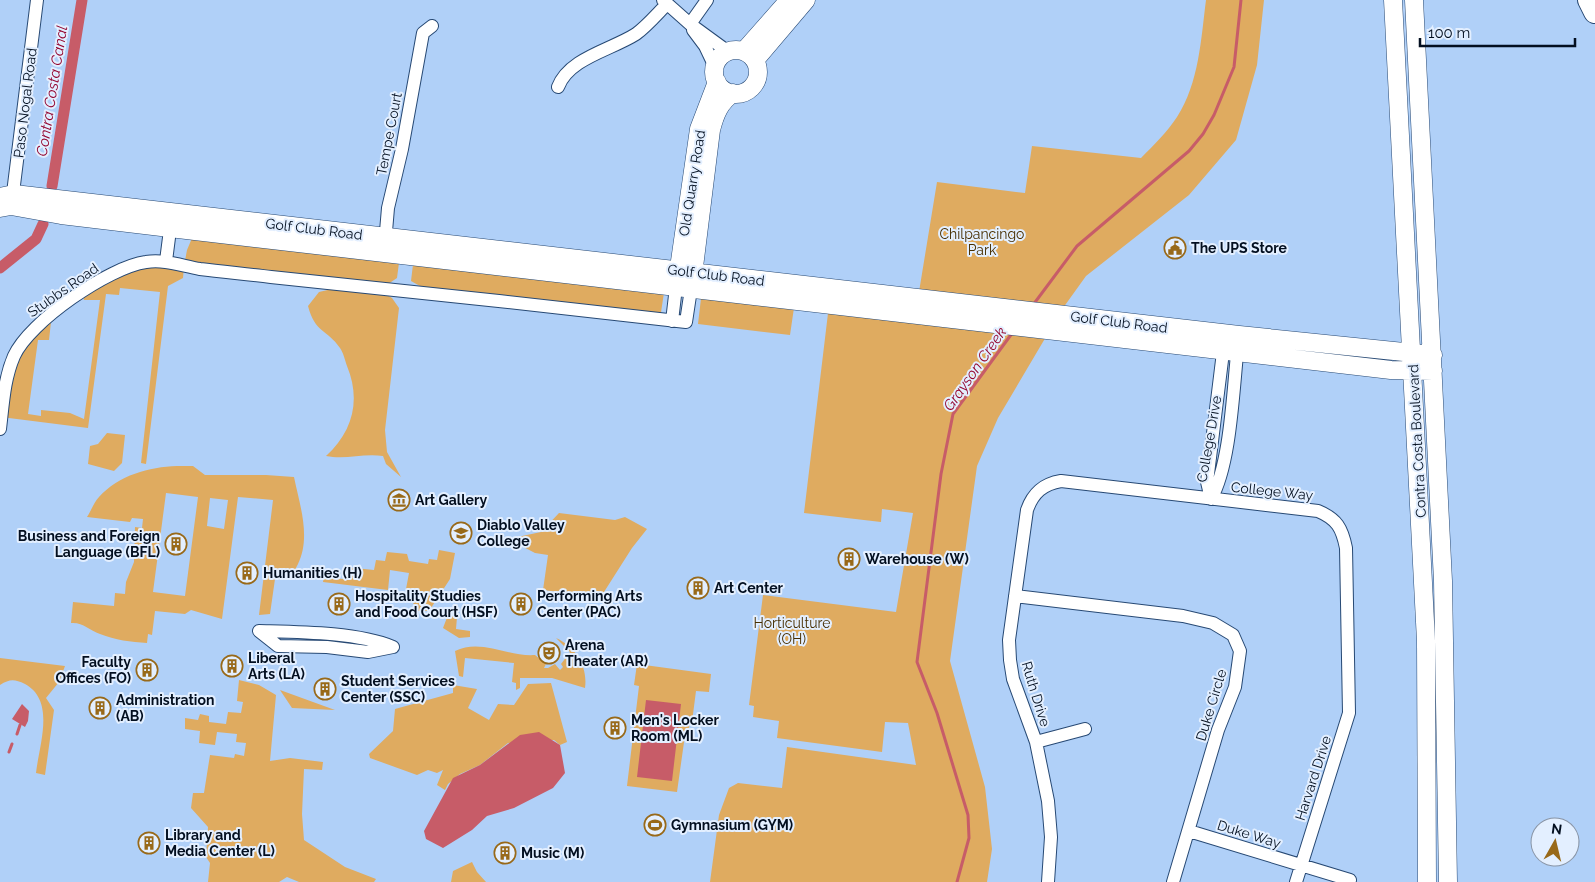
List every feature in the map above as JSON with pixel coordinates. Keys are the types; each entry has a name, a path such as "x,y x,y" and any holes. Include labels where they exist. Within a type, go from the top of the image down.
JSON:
{"highway":[{"path":"1589,0 1595,12"}],"street":[{"name":"Paso Nogal Road","path":"6,201 37,0"},
{"path":"690,24 707,0"},
{"name":"Old Quarry Road","path":"742,54 789,0"},
{"name":"Old Quarry Road","path":"685,280 699,129 716,75 717,60 742,54 806,0"},
{"name":"Contra Costa Boulevard","path":"1393,0 1426,642 1427,882"},
{"name":"Contra Costa Boulevard","path":"1414,0 1433,363 1445,655 1448,882"},
{"path":"558,87 562,75 574,66 638,33 665,2 690,24 742,54"},
{"path":"690,24 705,46 716,75 726,91 733,93"},
{"name":"Tempe Court","path":"385,245 388,208 402,149 423,33 432,26"},
{"name":"Old Quarry Road","path":"685,280 711,130 719,108 725,99 733,93 746,91 755,83 758,73 742,54"},
{"name":"Golf Club Road","path":"6,201 61,215 172,220"},
{"name":"Golf Club Road","path":"6,201 685,280 992,324 1231,343 1412,354 1433,363"},
{"path":"166,261 172,220"},
{"name":"Stubbs Road","path":"0,429 6,376 15,354 29,332 82,292 114,273 145,262 166,261 199,269 686,322 685,280"},
{"name":"Golf Club Road","path":"685,280 1058,315 1413,372 1433,363"},
{"path":"672,321 685,280"},
{"name":"College Drive","path":"1211,499 1207,482 1231,343"},
{"name":"College Way","path":"1040,488 1061,481 1318,511 1337,522 1343,532 1346,548 1348,682"},
{"name":"Ruth Drive","path":"1040,488 1030,500 1027,510 1009,640 1013,680 1036,742 1048,801 1051,837 1048,882"},
{"name":"Duke Circle","path":"1015,596 1183,616 1213,623 1233,635 1240,651 1235,687 1218,730 1173,882"},
{"name":"Harvard Drive","path":"1296,882 1349,713 1348,682"},
{"path":"1036,742 1084,729"},
{"name":"Duke Way","path":"1189,831 1350,880"}],"green space":[{"name":"Chilpancingo Park","path":"1206,0 1264,0 1257,65 1236,140 1189,195 1086,276 1058,315 918,298 937,182 1025,193 1032,146 1141,158 1173,123 1190,90 1198,60"},
{"path":"195,231 400,255 397,278 382,288 184,266 187,250"},
{"path":"414,256 665,286 660,319 436,295 411,281"},
{"path":"145,262 184,266 183,278 168,286 146,464 141,463 160,292 120,288 119,295 106,294 88,428 1,417 15,354 52,313 49,340 38,340 28,414 41,416 41,410 70,413 84,419 100,300 84,300 82,292"},
{"path":"332,289 387,295 392,298 399,308 385,430 387,452 401,477 386,464 383,456 326,456 343,436 352,414 354,403 351,379 342,352 335,342 314,321 308,306 319,292"},
{"path":"702,290 795,301 790,335 698,324"},
{"name":"Horticulture (OH)","path":"829,305 1050,330 998,418 977,466 950,661 985,787 992,849 987,882 710,882 719,815 729,788 738,783 782,788 787,747 916,765 908,723 885,722 882,752 777,738 779,721 753,717 754,706 749,705 763,595 896,612 913,513 882,509 881,522 804,513"},
{"path":"107,433 125,435 122,463 114,471 88,464 90,446 98,444"},
{"path":"193,466 205,475 294,477 303,521 304,543 302,554 292,574 284,579 275,579 270,614 259,615 273,500 238,497 222,619 191,610 185,614 155,611 152,635 148,634 147,643 111,638 83,625 71,623 73,602 114,606 115,593 125,594 126,582 134,562 135,527 142,528 143,519 132,518 130,522 87,517 96,501 107,489 125,478 145,470","holes":["166,493 198,497 185,596 153,592","210,498 228,500 224,529 207,526"]},
{"path":"559,513 615,520 625,517 647,529 632,548 604,592 567,593 543,590 548,555 535,553 508,539 541,532"},
{"path":"439,550 455,553 450,579 431,608 436,611 417,611 406,589 409,573 390,570 388,590 323,582 324,577 343,579 345,567 374,570 376,560 385,561 387,552 407,554 409,561 428,564 429,559 437,560"},
{"path":"448,615 457,617 456,629 470,631 470,637 459,638 443,628"},
{"path":"556,638 575,652 585,673 585,688 552,678 520,678 520,688 516,690 516,683 512,682 514,663 465,658 463,677 459,676 455,651 475,646 535,655 546,664 544,668 555,664 560,670 563,667 561,664 570,652"},
{"path":"0,658 65,666 59,682 46,698 54,710 45,775 36,773 43,724 43,712 40,701 34,692 21,682 12,680 0,685"},
{"path":"637,664 711,674 709,692 696,691 692,722 690,722 689,728 686,728 677,792 627,786 639,686 634,685"},
{"path":"239,680 259,685 276,695 270,761 290,758 323,762 322,770 304,769 302,814 304,840 345,867 376,879 374,882 299,882 287,877 279,882 208,882 210,863 206,857 208,827 191,808 193,793 204,793 210,755 234,758 235,754 244,756 246,743 236,742 237,734 217,732 215,745 199,743 200,731 185,729 185,718 198,720 200,714 209,716 209,722 226,724 228,712 241,713 243,702 237,701"},
{"path":"551,683 567,742 560,745 554,740 508,743 480,765 460,774 448,784 445,790 437,785 443,770 437,773 428,770 417,775 370,758 369,754 393,731 395,709 453,693 453,685 477,689 468,708 489,720 498,704 514,705 528,684"},
{"path":"280,690 335,710 292,708"},
{"path":"472,862 477,872 486,882 451,882 453,871"}],"shaded area":[{"path":"646,700 681,704 672,781 637,777"},
{"path":"22,704 29,711 25,727 12,719"},
{"path":"539,732 560,745 565,773 553,788 514,808 487,816 472,830 443,848 426,839 424,831 453,778 480,765 520,735"}],"waterway":[{"name":"Contra Costa Canal","path":"52,186 82,0"},
{"name":"Grayson Creek","path":"1033,305 1077,246 1189,151 1203,134 1214,115 1234,67 1241,0"},
{"name":"Contra Costa Canal","path":"0,268 36,239 43,224"},
{"name":"Grayson Creek","path":"957,882 969,838 968,815 937,713 917,662 941,474 953,414 1013,332"},
{"path":"17,734 20,725"},
{"path":"9,752 12,744"}],"place":[{"name":"The UPS Store","path":"1175,248"},
{"name":"Art Gallery","path":"399,500"},
{"name":"Diablo Valley College","path":"461,533"},
{"name":"Business and Foreign Language (BFL)","path":"176,544"},
{"name":"Warehouse (W)","path":"849,559"},
{"name":"Humanities (H)","path":"247,573"},
{"name":"Art Center","path":"698,588"},
{"name":"Hospitality Studies and Food Court (HSF)","path":"339,604"},
{"name":"Performing Arts Center (PAC)","path":"521,604"},
{"name":"Arena Theater (AR)","path":"549,653"},
{"name":"Liberal Arts (LA)","path":"232,666"},
{"name":"Faculty Offices (FO)","path":"147,670"},
{"name":"Student Services Center (SSC)","path":"325,689"},
{"name":"Administration (AB)","path":"100,708"},
{"name":"Men's Locker Room (ML)","path":"615,728"},
{"name":"Gymnasium (GYM)","path":"655,825"},
{"name":"Library and Media Center (L)","path":"149,843"},
{"name":"Music (M)","path":"505,853"}]}
